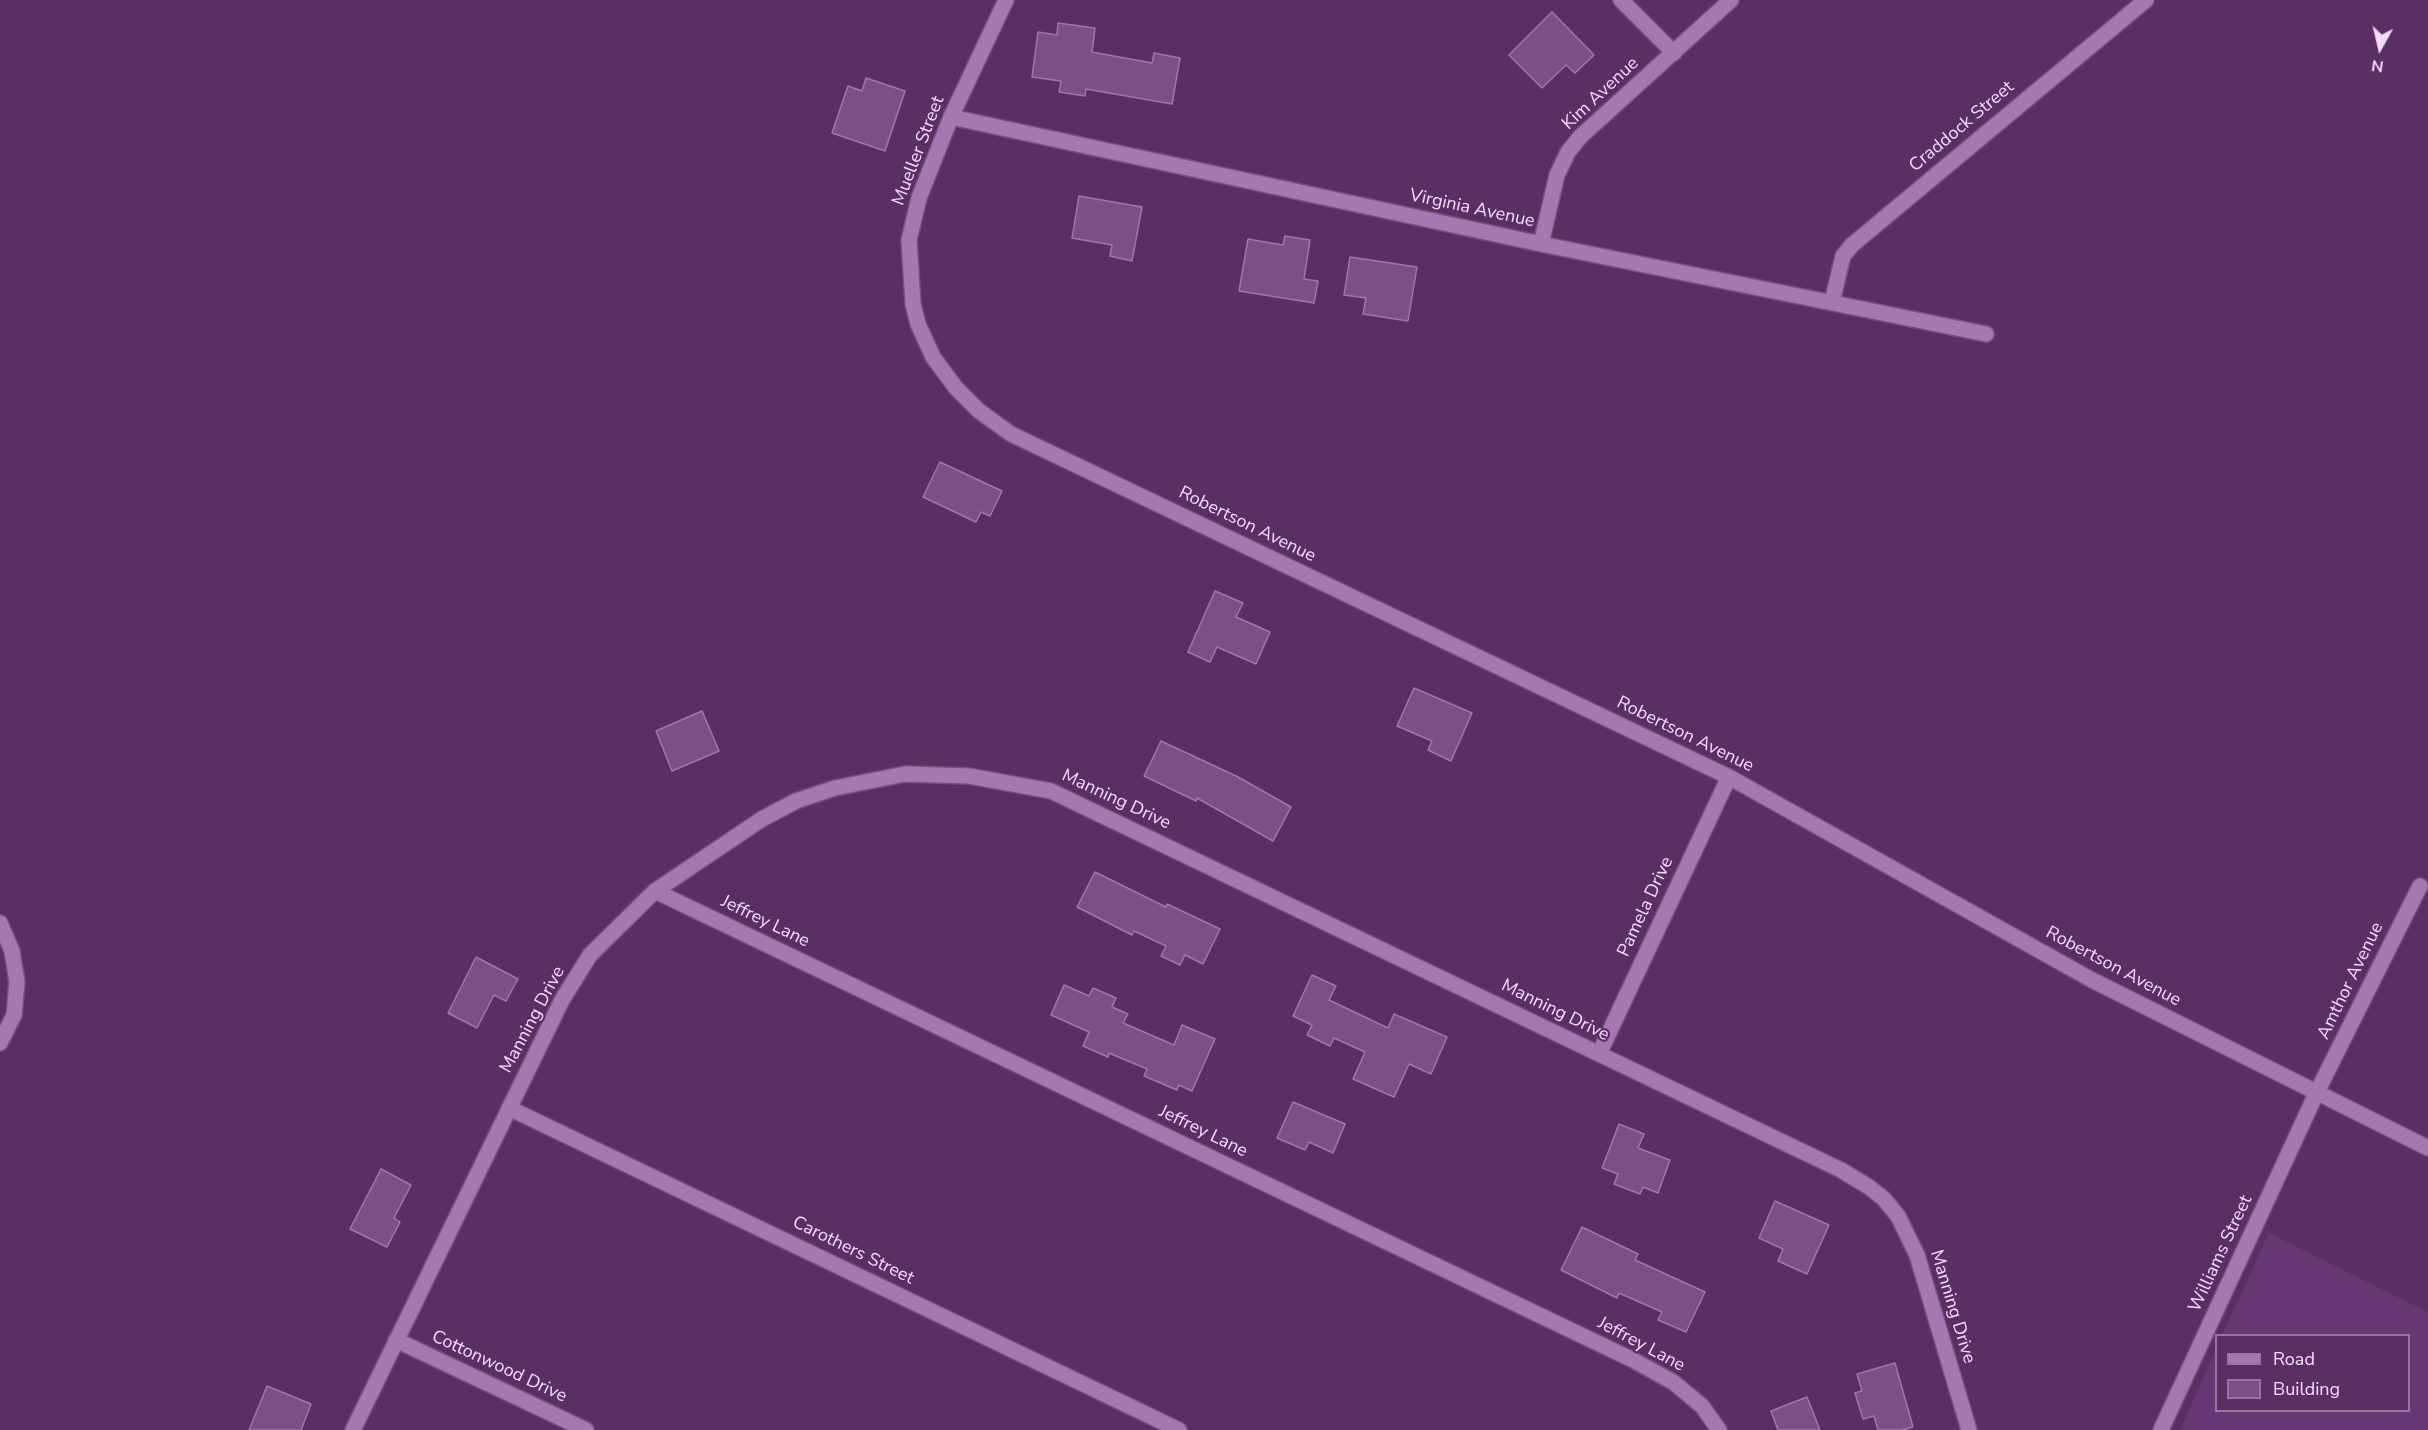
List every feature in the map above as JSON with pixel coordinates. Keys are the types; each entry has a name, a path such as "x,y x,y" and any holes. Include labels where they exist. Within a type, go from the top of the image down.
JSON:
{"street":[{"name":"Mueller Street","path":"933,357 918,324 913,304 909,240 919,198 951,117 1006,0"},
{"path":"1621,0 1674,53"},
{"name":"Kim Avenue","path":"1541,244 1557,175 1580,137 1731,0"},
{"name":"Craddock Street","path":"1832,302 1844,256 1852,245 2146,0"},
{"name":"Virginia Avenue","path":"951,117 1541,244 1986,334"},
{"name":"Robertson Avenue","path":"933,357 956,388 979,411 1011,434 1729,777 2092,981 2428,1148"},
{"name":"Manning Drive","path":"354,1430 562,1000 590,955 655,891 762,819 796,801 835,788 905,774 969,776 1051,791 1110,817 1841,1170 1884,1199 1898,1216 1917,1255 1969,1430"},
{"name":"Pamela Drive","path":"1599,1054 1729,777"},
{"name":"Amthor Avenue","path":"2316,1094 2420,886"},
{"name":"Jeffrey Lane","path":"655,891 1633,1360 1673,1382 1702,1406 1719,1430"},
{"path":"0,923 12,951 17,982 14,1015 0,1043"},
{"name":"Williams Street","path":"2161,1430 2316,1094"},
{"name":"Carothers Street","path":"509,1108 1179,1430"},
{"name":"Cottonwood Drive","path":"396,1340 586,1430"}],"shaded area":[{"path":"2269,1233 2428,1312 2428,1430 2180,1430 2215,1351 2215,1412 2410,1412 2410,1334 2222,1334"}],"building":[{"path":"1552,12 1594,55 1575,73 1566,65 1542,88 1509,55"},
{"path":"1058,23 1095,28 1092,52 1152,63 1154,53 1180,58 1172,104 1086,89 1085,96 1059,92 1061,81 1032,77 1038,32 1057,35"},
{"path":"866,78 905,91 885,151 832,133 848,86 862,91"},
{"path":"1079,196 1142,207 1132,261 1110,256 1112,245 1072,238"},
{"path":"1285,236 1310,240 1304,279 1318,281 1314,303 1239,291 1248,239 1283,245"},
{"path":"1350,257 1417,267 1408,321 1363,314 1366,298 1344,295"},
{"path":"940,462 1002,491 990,516 981,512 976,522 923,497"},
{"path":"1215,591 1243,603 1236,617 1270,632 1256,664 1217,647 1210,662 1188,652"},
{"path":"1414,688 1472,713 1451,761 1428,750 1432,741 1397,726"},
{"path":"702,711 719,751 672,771 656,731"},
{"path":"1161,741 1238,777 1291,807 1273,841 1197,798 1196,801 1144,776"},
{"path":"1095,872 1166,907 1167,904 1220,929 1203,964 1185,955 1180,965 1161,956 1166,946 1134,931 1132,935 1077,907"},
{"path":"476,957 518,979 506,1001 494,995 477,1028 448,1013"},
{"path":"1312,975 1336,986 1329,1000 1388,1028 1394,1014 1447,1037 1431,1074 1409,1064 1394,1097 1353,1079 1365,1052 1334,1038 1330,1046 1307,1035 1312,1025 1293,1016"},
{"path":"1064,985 1089,996 1093,988 1116,998 1112,1007 1128,1014 1123,1023 1174,1045 1182,1025 1215,1039 1192,1091 1179,1085 1177,1090 1144,1076 1147,1069 1109,1053 1108,1057 1083,1046 1089,1032 1051,1015"},
{"path":"1293,1102 1345,1124 1333,1153 1309,1142 1305,1150 1277,1138"},
{"path":"1619,1124 1644,1134 1638,1148 1670,1160 1658,1193 1643,1187 1640,1194 1614,1184 1618,1174 1602,1168"},
{"path":"381,1169 411,1185 394,1218 400,1222 387,1247 350,1229"},
{"path":"1775,1201 1829,1225 1807,1274 1778,1261 1783,1249 1759,1238"},
{"path":"1582,1227 1638,1254 1635,1260 1705,1292 1686,1332 1658,1320 1662,1312 1619,1293 1617,1298 1561,1270"},
{"path":"1895,1363 1913,1427 1902,1430 1878,1430 1874,1416 1863,1419 1855,1393 1862,1391 1857,1374"},
{"path":"267,1386 311,1404 301,1430 249,1430"},
{"path":"1807,1397 1820,1430 1778,1430 1771,1411"}]}
